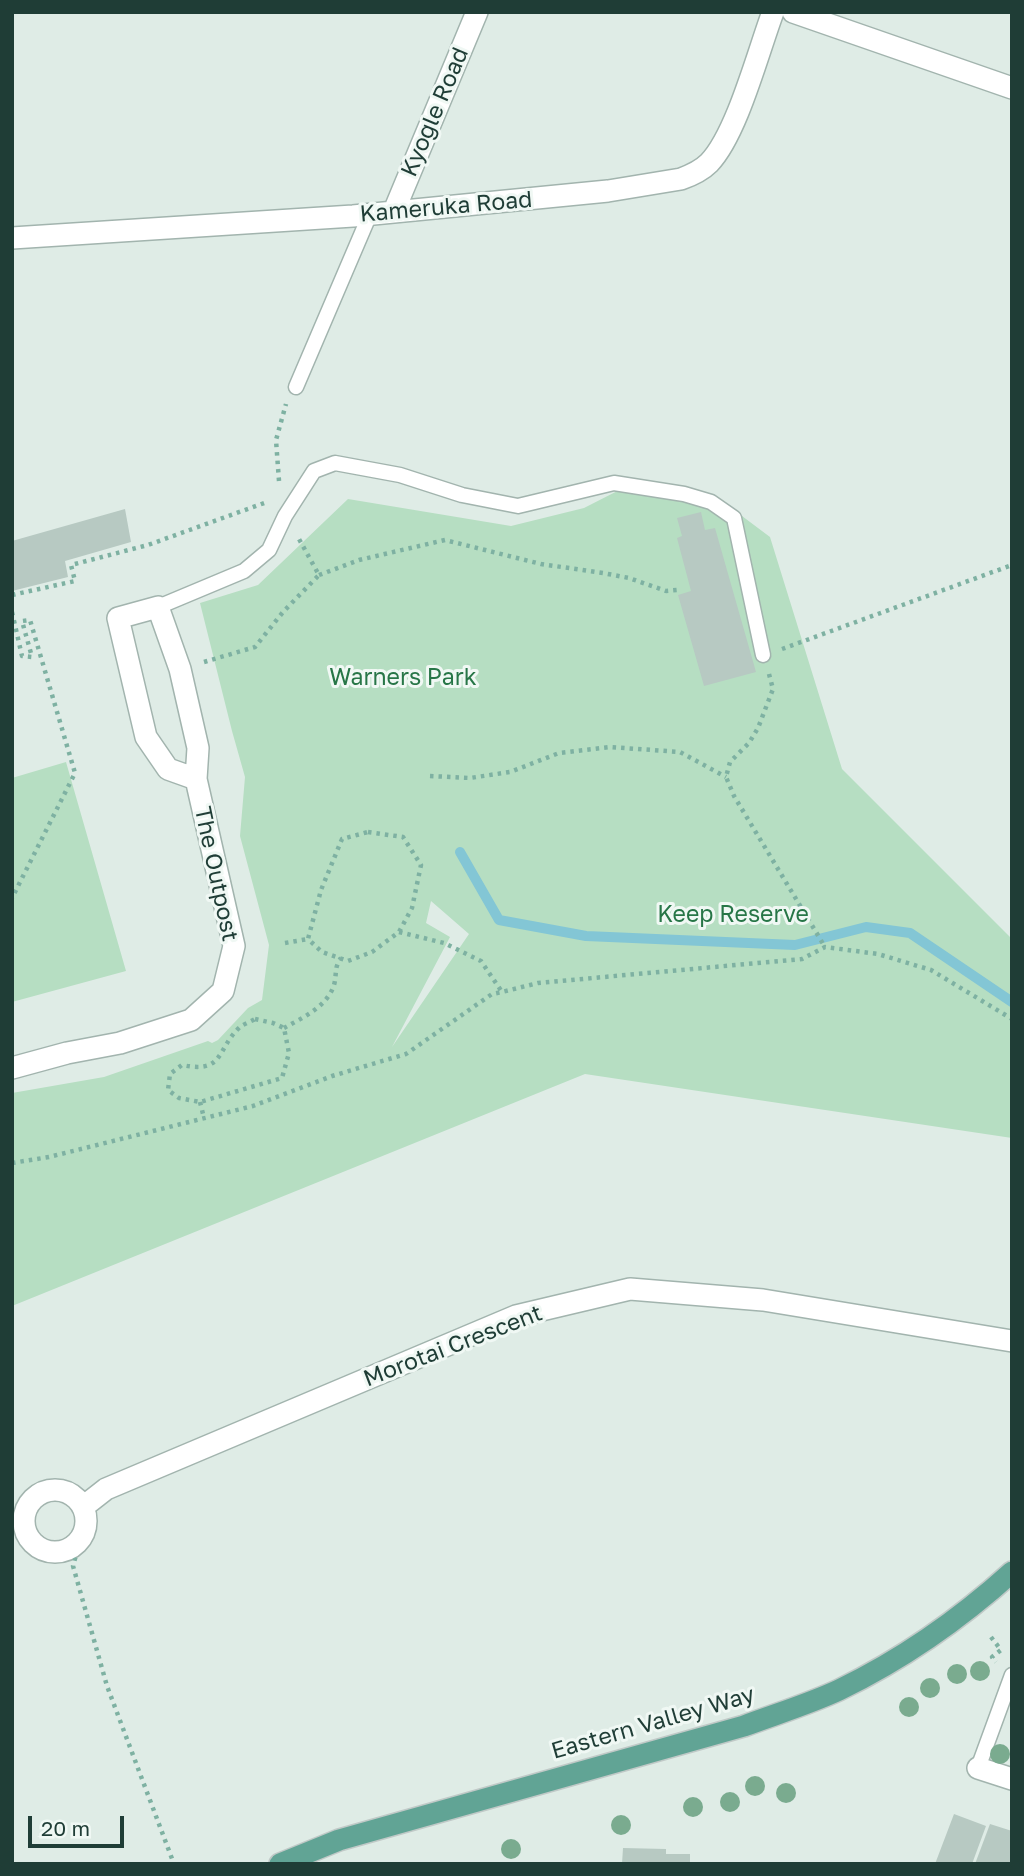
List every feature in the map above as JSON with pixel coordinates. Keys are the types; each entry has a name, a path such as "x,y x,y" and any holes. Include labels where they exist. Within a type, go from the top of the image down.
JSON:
{"main road":[{"name":"Eastern Valley Way","path":"280,1864 339,1840 744,1726 837,1691 903,1656 955,1620 1012,1572"}],"street":[{"name":"Kyogle Road","path":"394,211 477,12"},
{"name":"Kameruka Road","path":"12,238 370,214 666,183 692,175 709,163 726,138 773,12"},
{"path":"793,12 1012,88"},
{"name":"The Outpost","path":"12,1068 67,1053 120,1043 191,1020 223,991 234,946 196,779 198,748 180,670 158,607 118,618 146,737 168,769 196,779"},
{"name":"Morotai Crescent","path":"83,1507 106,1489 516,1316 630,1289 763,1300 1012,1341"},
{"path":"52,1490 75,1497 83,1507 86,1518 80,1541 70,1549 58,1552 46,1551 35,1545 24,1524 25,1512 31,1501 52,1490"},
{"path":"978,1768 1012,1779"}],"lane":[{"path":"296,387 370,214"},
{"path":"158,607 244,571 269,550 285,516 314,471 335,463 400,475 462,495 518,506 614,482 711,502 734,518 763,655"},
{"path":"978,1768 1006,1672"}],"path":[{"path":"12,596 75,581 71,565 148,545 269,501"},
{"path":"318,575 359,559 445,540 541,564 604,573 666,591 677,590"},
{"path":"825,947 734,796 726,777 730,762 749,743 758,728 773,690 763,655 1012,565"},
{"path":"12,612 22,656 32,657 22,621 30,620 75,774 12,898"},
{"path":"430,776 470,778 510,772 559,753 610,747 680,752 726,777"},
{"path":"368,832 403,837 421,865 412,908 400,932 373,952 348,961 322,952 308,939 321,890 342,839 368,832"},
{"path":"400,932 444,943 481,961 502,992"},
{"path":"285,943 308,939"},
{"path":"12,1163 49,1157 253,1106 332,1076 407,1054 492,994 538,983 802,959 825,947 878,954 931,970 1012,1019"},
{"path":"284,1028 326,1000 334,984 335,965 341,958"},
{"path":"255,1019 284,1028 289,1053 282,1077 200,1102 179,1098 168,1090 170,1074 182,1065 197,1068 214,1063 240,1027 255,1019"},
{"path":"200,1102 204,1118"},
{"path":"80,1541 73,1566 107,1686 174,1864"},
{"path":"991,1637 1001,1650 992,1657 1006,1672"}],"green space":[{"path":"641,479 726,504 770,537 842,769 1012,939 1012,1138 585,1074 12,1306 12,1093 104,1077 208,1041 212,1043 248,1008 262,1000 269,945 240,836 245,777 200,603 258,585 348,499 511,526 584,508","holes":["431,901 469,934 392,1047 450,937 426,923"]},
{"path":"66,762 126,971 12,1002 12,778"}],"building":[{"path":"125,509 131,542 65,561 68,577 12,591 12,541"},
{"path":"701,512 705,530 715,528 756,672 704,686 678,595 691,591 677,538 682,536 677,518"},
{"path":"954,1814 986,1826 972,1864 935,1864"},
{"path":"990,1824 1012,1831 1012,1864 975,1864"},
{"path":"623,1848 666,1849 666,1854 690,1854 690,1864 622,1864"}],"waterway":[{"path":"460,852 499,920 586,936 795,945 866,927 910,933 1012,1002"}],"park label":[{"name":"Warners Park","path":"403,678"},
{"name":"Keep Reserve","path":"733,915"}]}
